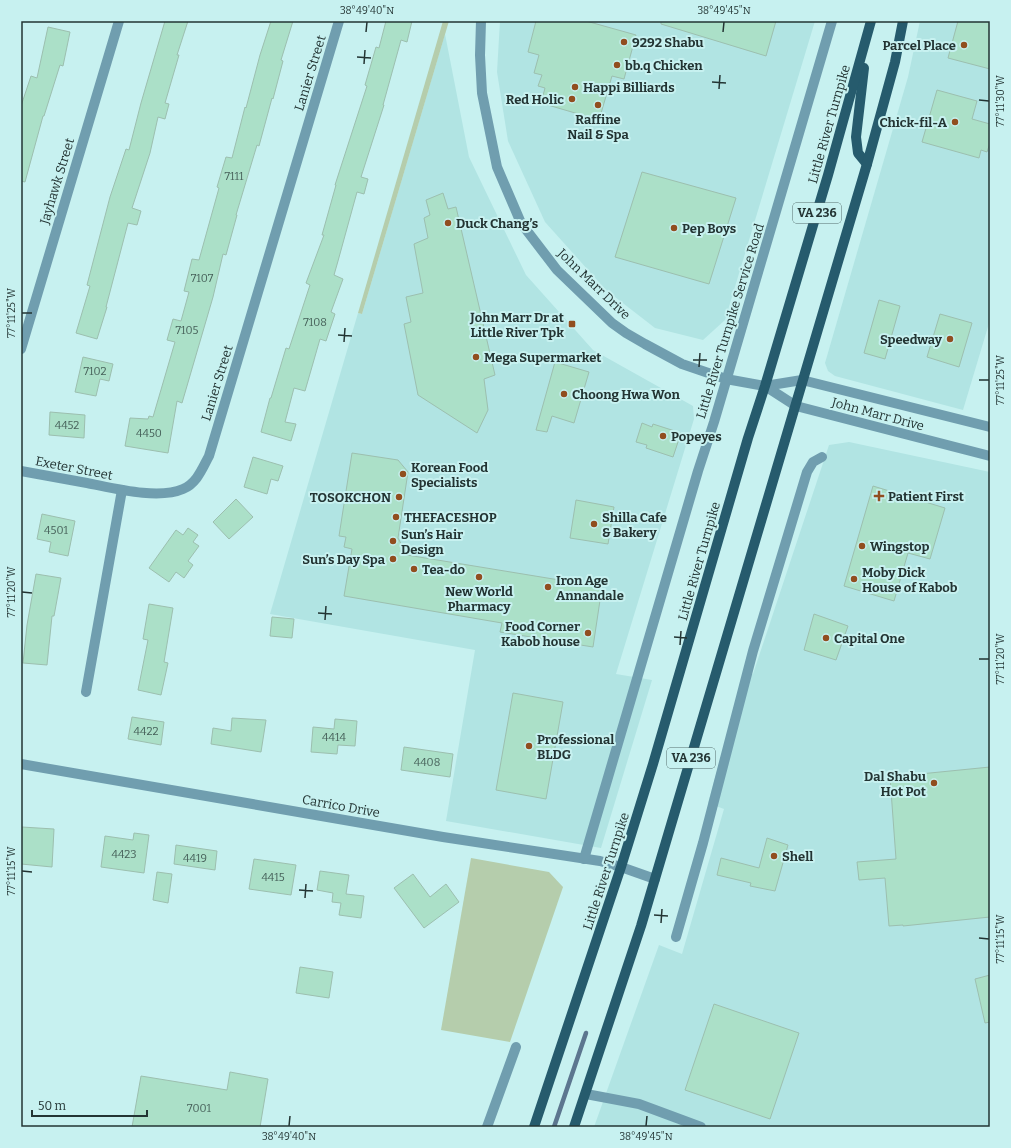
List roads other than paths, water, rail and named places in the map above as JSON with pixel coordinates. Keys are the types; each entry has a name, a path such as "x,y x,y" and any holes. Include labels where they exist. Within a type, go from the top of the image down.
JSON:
{"main road":[{"name":"Little River Turnpike","path":"534,1127 621,867 655,758 748,438 828,174 871,21"},
{"name":"VA 236","path":"574,1127 641,926 796,406 802,380 867,164 895,62 903,21"},
{"path":"866,40 856,138 858,153 867,164"}],"street":[{"name":"Jayhawk Street","path":"21,349 118,21"},
{"name":"Lanier Street","path":"122,490 152,494 171,493 183,489 193,482 200,473 208,456 339,21"},
{"name":"John Marr Drive","path":"481,21 480,55 482,93 487,124 497,167 521,223 558,270 612,323 626,333 682,364 726,379 765,386 802,380 990,427"},
{"name":"Little River Turnpike Service Road","path":"584,859 832,21"},
{"name":"John Marr Drive","path":"765,386 796,406 990,456"},
{"path":"676,937 705,837 753,651 807,472 813,462 822,457"},
{"name":"Exeter Street","path":"21,471 122,490"},
{"path":"86,692 122,490"},
{"name":"Carrico Drive","path":"21,764 443,837 600,861 655,879"},
{"path":"487,1127 516,1047"},
{"path":"586,1094 639,1104 702,1127"}],"waterway":[{"path":"554,1127 586,1033"}],"place":[{"name":"9292 Shabu","path":"624,42"},
{"name":"Parcel Place","path":"964,45"},
{"name":"bb.q Chicken","path":"617,65"},
{"name":"Happi Billiards","path":"575,87"},
{"name":"Red Holic","path":"572,99"},
{"name":"Raffine Nail & Spa","path":"598,105"},
{"name":"Chick-fil-A","path":"955,122"},
{"name":"Duck Chang’s","path":"448,223"},
{"name":"Pep Boys","path":"674,228"},
{"name":"John Marr Dr at Little River Tpk","path":"572,324"},
{"name":"Speedway","path":"950,339"},
{"name":"Mega Supermarket","path":"476,357"},
{"name":"Choong Hwa Won","path":"564,394"},
{"name":"Popeyes","path":"663,436"},
{"name":"Korean Food Specialists","path":"403,474"},
{"name":"Patient First","path":"879,496"},
{"name":"TOSOKCHON","path":"399,497"},
{"name":"THEFACESHOP","path":"396,517"},
{"name":"Shilla Cafe & Bakery","path":"594,524"},
{"name":"Sun’s Hair Design","path":"393,541"},
{"name":"Wingstop","path":"862,546"},
{"name":"Sun’s Day Spa","path":"393,559"},
{"name":"Tea-do","path":"414,569"},
{"name":"New World Pharmacy","path":"479,577"},
{"name":"Moby Dick House of Kabob","path":"854,579"},
{"name":"Iron Age Annandale","path":"548,587"},
{"name":"Food Corner Kabob house","path":"588,633"},
{"name":"Capital One","path":"826,638"},
{"name":"Professional BLDG","path":"529,746"},
{"name":"Dal Shabu Hot Pot","path":"934,783"},
{"name":"Shell","path":"774,856"}]}
